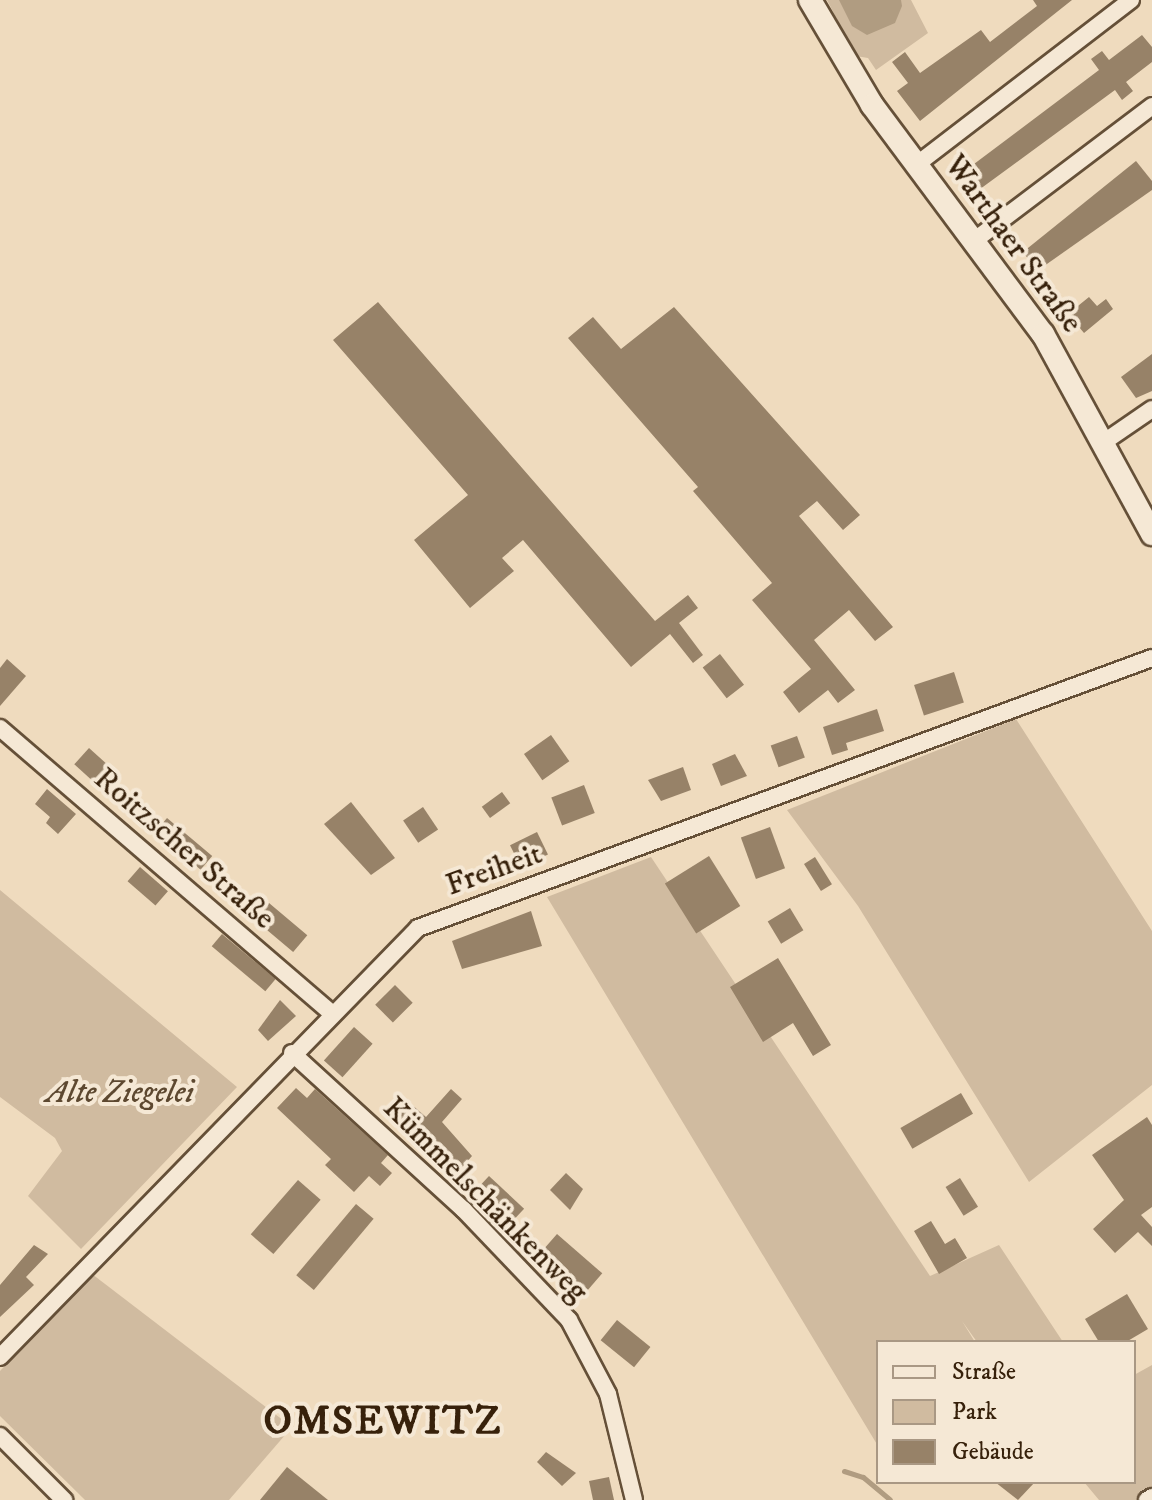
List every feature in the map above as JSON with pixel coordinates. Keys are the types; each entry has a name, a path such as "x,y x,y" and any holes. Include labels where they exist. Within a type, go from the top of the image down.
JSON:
{"street":[{"name":"Warthaer Straße","path":"810,0 864,94 1043,334 1152,534"},
{"path":"916,165 1131,0"},
{"path":"975,240 1152,106"},
{"path":"1104,442 1152,409"},
{"name":"Freiheit","path":"0,1357 407,935 430,923 1152,658"},
{"name":"Roitzscher Straße","path":"0,728 331,1013"},
{"name":"Kümmelschänkenweg","path":"292,1053 475,1220 569,1320 608,1394 634,1500"},
{"path":"0,1436 64,1500"}],"green space":[{"path":"827,0 911,0 928,33 876,70 868,58 856,56"},
{"path":"1016,719 1152,931 1152,1085 1029,1182 858,906 787,810"},
{"path":"651,857 930,1276 999,1245 1062,1340 976,1340 962,1321 974,1340 876,1340 876,1443 547,897"},
{"name":"Alte Ziegelei","path":"0,890 237,1087 81,1249 28,1196 62,1151 55,1138 0,1097"},
{"path":"92,1274 292,1427 229,1500 85,1500 0,1416 0,1371"},
{"path":"1152,1365 1152,1500 1099,1500 1086,1484 1136,1484 1136,1374"}],"shaded area":[{"path":"839,0 901,0 902,6 895,23 867,35 852,26"}],"building":[{"path":"1033,0 1072,0 920,121 897,91 908,83 892,62 905,52 920,73 981,30 990,42 1037,6"},
{"path":"1142,35 1152,47 1152,62 1126,82 1133,91 1122,100 1115,90 976,192 962,173 1099,70 1091,59 1102,51 1109,60"},
{"path":"1136,161 1152,181 1152,190 1037,271 1023,252"},
{"path":"1089,297 1097,306 1106,299 1113,309 1084,333 1068,314"},
{"path":"378,302 655,621 688,595 698,608 679,623 703,655 693,663 670,634 631,667 523,540 502,558 514,571 470,608 414,540 468,495 333,340"},
{"path":"674,307 860,515 843,530 817,501 799,516 893,627 875,641 849,610 814,640 855,690 838,703 828,690 799,713 783,692 811,669 752,600 772,583 693,491 698,487 568,338 593,317 621,349"},
{"path":"1152,354 1152,391 1136,398 1121,377"},
{"path":"720,654 744,685 727,698 703,668"},
{"path":"7,659 26,676 0,706 0,668"},
{"path":"954,672 964,702 924,715 914,685"},
{"path":"877,709 884,731 846,743 848,750 832,755 823,727"},
{"path":"551,735 569,761 542,780 524,754"},
{"path":"797,736 805,758 779,767 771,746"},
{"path":"89,748 109,766 94,782 74,764"},
{"path":"735,754 747,776 721,786 712,764"},
{"path":"683,767 691,790 661,801 648,780"},
{"path":"584,785 595,813 562,826 551,798"},
{"path":"47,789 76,814 58,834 46,823 50,817 35,804"},
{"path":"502,792 510,803 490,818 482,807"},
{"path":"351,802 395,858 371,875 324,824"},
{"path":"423,807 438,829 418,843 403,820"},
{"path":"167,818 212,856 201,870 155,832"},
{"path":"770,827 785,868 756,879 741,838"},
{"path":"537,832 548,854 521,868 510,845"},
{"path":"709,856 740,906 696,934 665,884"},
{"path":"815,857 832,884 821,891 804,864"},
{"path":"140,867 168,891 155,906 128,881"},
{"path":"269,903 307,935 293,952 255,920"},
{"path":"790,908 803,930 781,944 768,921"},
{"path":"531,911 542,946 462,969 452,941"},
{"path":"222,934 276,979 265,991 212,946"},
{"path":"778,958 831,1045 813,1056 793,1023 763,1042 730,987"},
{"path":"395,985 413,1003 393,1022 375,1005"},
{"path":"280,1000 296,1016 268,1041 258,1030"},
{"path":"354,1027 373,1044 342,1077 324,1060"},
{"path":"296,1088 307,1098 315,1089 388,1155 381,1163 392,1173 380,1186 369,1176 354,1192 325,1165 331,1159 277,1108"},
{"path":"451,1089 462,1099 442,1122 472,1156 453,1178 385,1116 402,1096 426,1117"},
{"path":"961,1093 973,1114 912,1149 900,1128"},
{"path":"1147,1117 1152,1125 1152,1207 1141,1215 1152,1227 1152,1246 1138,1232 1115,1253 1093,1229 1124,1200 1092,1155"},
{"path":"566,1173 583,1189 570,1210 550,1190"},
{"path":"489,1176 524,1209 508,1226 473,1193"},
{"path":"960,1178 978,1207 964,1216 946,1187"},
{"path":"298,1180 321,1200 273,1254 251,1234"},
{"path":"356,1204 374,1219 314,1290 296,1275"},
{"path":"931,1221 945,1244 955,1238 967,1258 939,1274 914,1231"},
{"path":"557,1234 602,1273 587,1291 541,1252"},
{"path":"34,1245 48,1254 26,1277 34,1285 0,1317 0,1285"},
{"path":"1127,1294 1148,1329 1129,1340 1098,1340 1085,1319"},
{"path":"617,1320 650,1347 634,1367 601,1340"},
{"path":"546,1452 576,1473 562,1486 537,1462"},
{"path":"287,1467 328,1500 260,1500"},
{"path":"609,1477 614,1500 593,1500 589,1481"},
{"path":"998,1484 1033,1484 1018,1500"}],"waterway":[{"path":"844,1471 863,1477 890,1500"}],"district":[{"name":"OMSEWITZ","path":"383,1422"}]}
